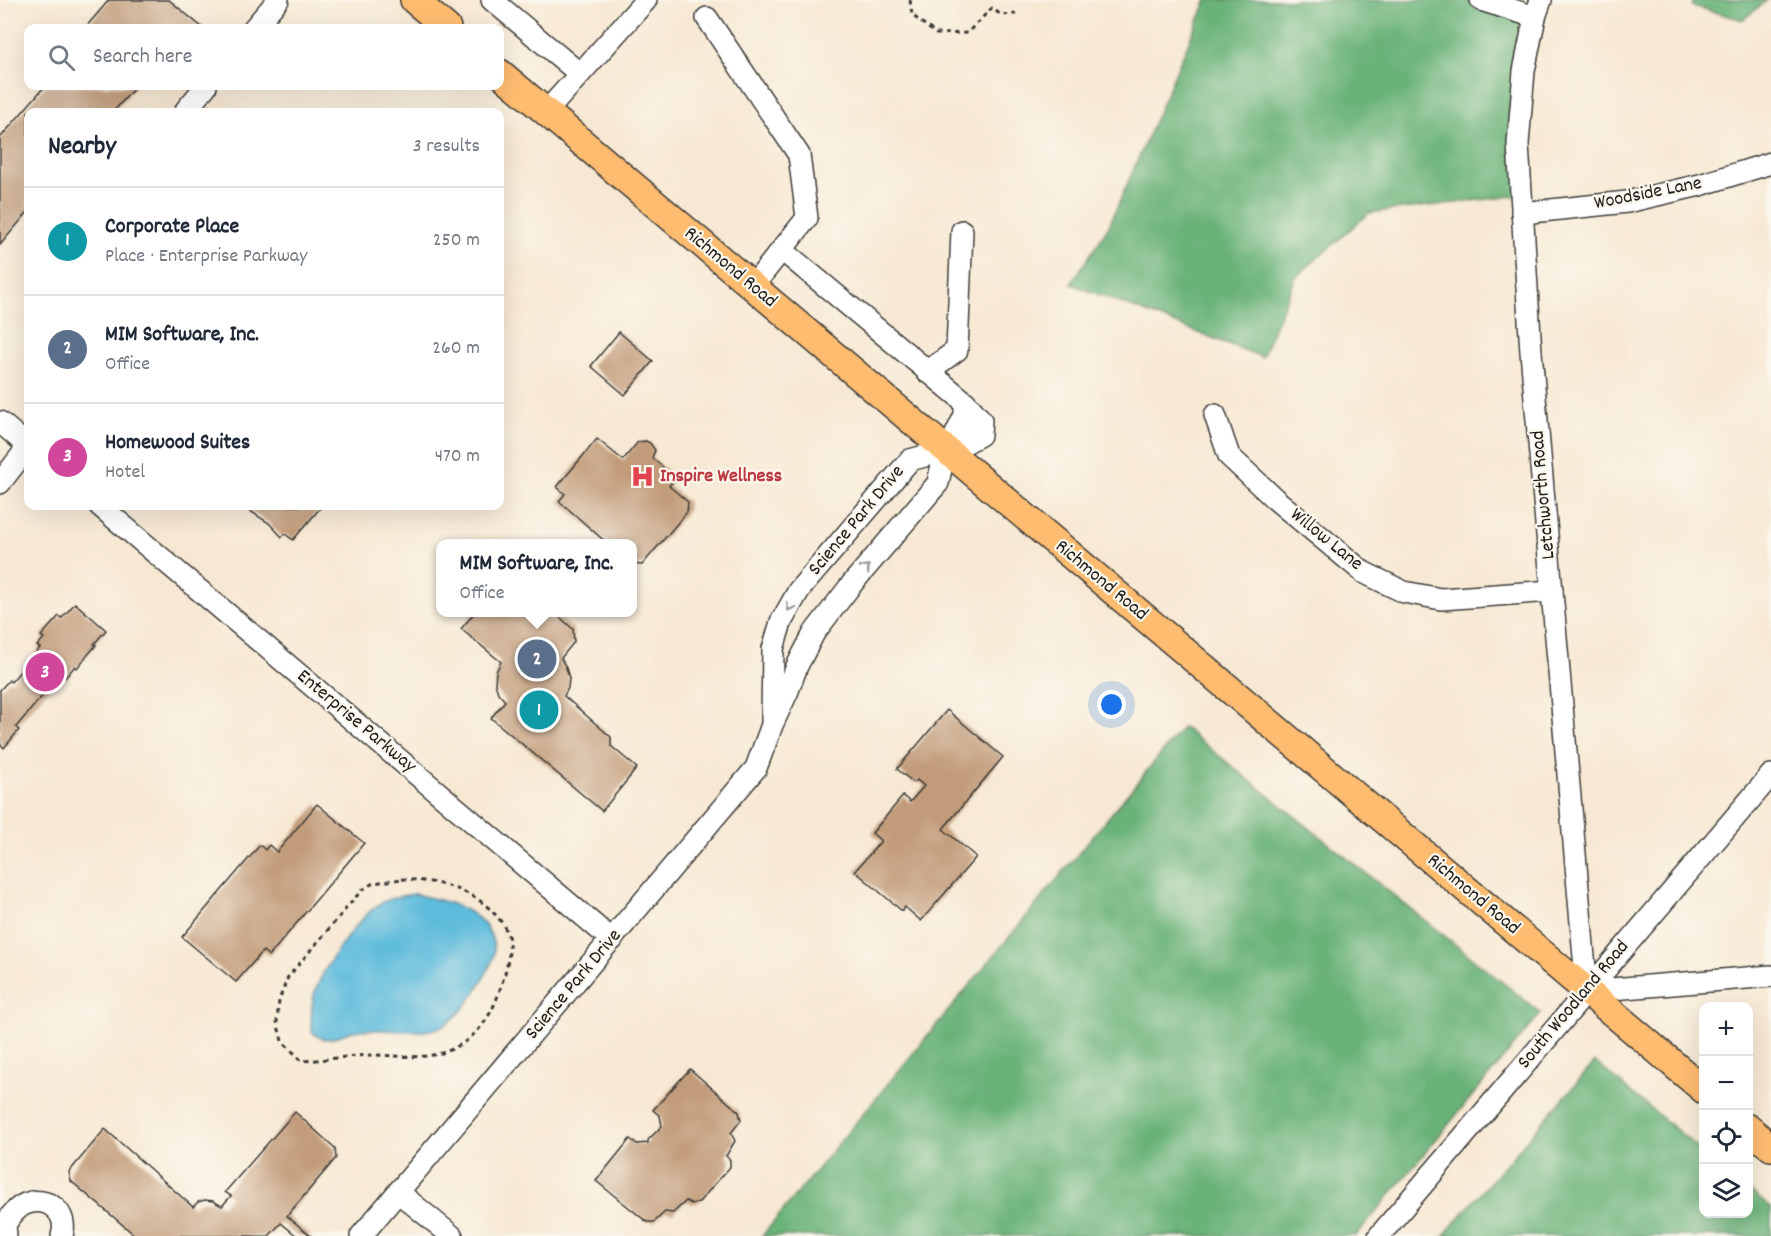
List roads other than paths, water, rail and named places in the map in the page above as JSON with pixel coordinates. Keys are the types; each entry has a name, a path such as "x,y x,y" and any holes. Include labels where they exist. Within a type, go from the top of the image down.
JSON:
{"main road":[{"path":"414,0 442,24"},
{"name":"Richmond Road","path":"504,76 945,451 1699,1085"},
{"path":"1753,1131 1771,1147"}],"street":[{"path":"257,24 278,0"},
{"path":"492,0 580,74"},
{"path":"546,112 646,0"},
{"path":"1481,0 1538,8"},
{"name":"Letchworth Road","path":"1538,8 1524,71 1518,144 1531,352 1587,990"},
{"path":"706,18 799,155 807,218 752,287"},
{"path":"188,108 203,90"},
{"name":"Woodside Lane","path":"1522,213 1628,202 1700,185 1771,163"},
{"path":"927,372 957,350 962,231"},
{"path":"782,249 964,402 981,420 980,435 945,451"},
{"name":"Willow Lane","path":"1215,416 1229,456 1275,499 1363,572 1404,592 1441,599 1552,591"},
{"path":"0,422 24,443"},
{"name":"Science Park Drive","path":"361,1236 756,768 797,666 814,633 851,585 938,483 945,451 909,460 798,591 781,622 773,649 772,725"},
{"path":"0,483 24,452"},
{"name":"Enterprise Parkway","path":"105,510 612,940"},
{"name":"South Woodland Road","path":"1379,1236 1771,775"},
{"path":"1587,990 1771,976"},
{"path":"398,1192 452,1236"},
{"path":"6,1236 5,1224 14,1212 25,1204 37,1202 49,1194 62,1216 64,1229 62,1236"}],"water":[{"path":"414,894 453,904 465,910 485,925 491,936 494,950 492,960 486,975 471,999 452,1020 431,1030 364,1030 328,1039 323,1039 312,1032 311,1015 316,988 341,946 373,909 391,899"}],"place":[{"name":"Inspire Wellness","path":"642,477"},
{"name":"MIM Software, Inc.","path":"537,659"},
{"name":"Homewood Suites","path":"45,672"},
{"name":"Corporate Place","path":"539,710"}]}
